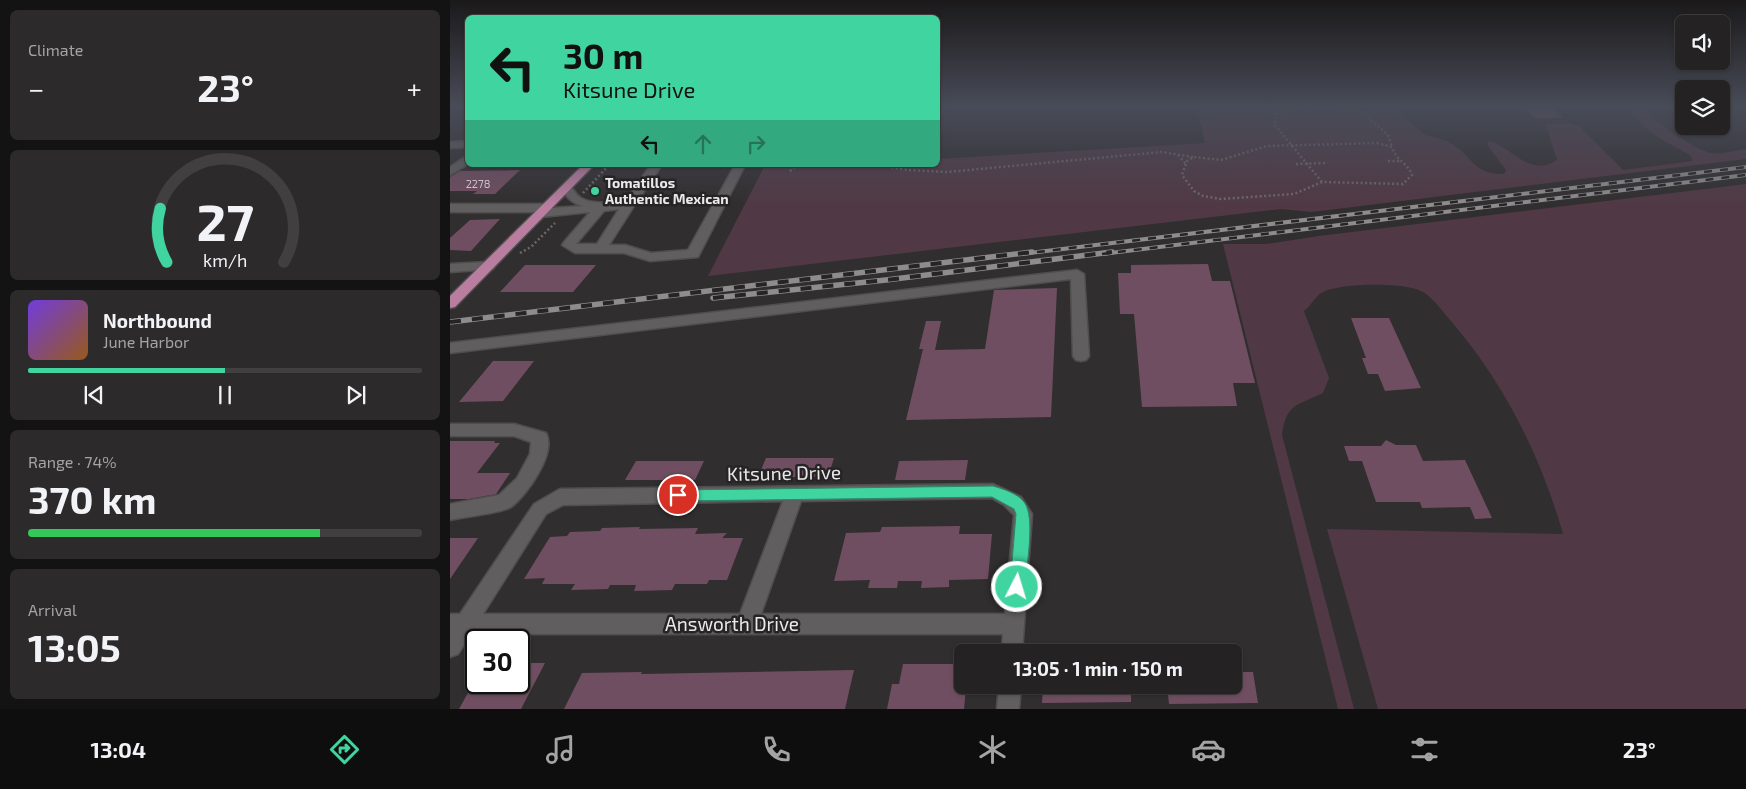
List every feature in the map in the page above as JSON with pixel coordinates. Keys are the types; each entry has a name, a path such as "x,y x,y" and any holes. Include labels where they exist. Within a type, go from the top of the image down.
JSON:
{"main road":[{"path":"450,304 587,167"}],"street":[{"path":"450,146 465,144"},
{"path":"450,172 465,160"},
{"path":"601,248 628,205 656,167"},
{"path":"602,206 568,245 575,249 625,249 650,257 693,254 739,167"},
{"path":"566,188 577,201 602,206"},
{"path":"450,208 544,210 628,205"},
{"path":"450,268 488,266"},
{"path":"450,348 1077,274 1081,356"},
{"path":"450,430 514,430 540,438 539,456 523,483 504,502 450,512"},
{"name":"Kitsune Drive","path":"458,624 540,509 560,497 993,491 1007,496 1019,505 1024,514 1014,624"},
{"path":"747,624 795,494"},
{"path":"450,647 458,624"},
{"name":"Answorth Drive","path":"458,624 1014,624"},
{"path":"1013,644 1014,624"},
{"path":"1008,709 1009,694"}],"path":[{"path":"1286,139 1309,163 1322,182"},
{"path":"1192,158 1186,164 1182,175 1194,191 1212,198 1294,194 1322,182 1403,184 1412,175 1410,170 1395,157 1389,139"},
{"path":"890,167 947,172 1173,152 1192,158 1221,160 1267,146 1377,144 1392,147"},
{"path":"1173,152 1182,158 1186,164"},
{"path":"1388,161 1400,161"},
{"path":"1296,164 1325,163"},
{"path":"790,171 795,167"}],"shaded area":[{"path":"1204,139 1440,139 1460,149 1480,168 1504,174 1506,170 1488,146 1488,141 1538,166 1547,165 1557,160 1550,139 1592,139 1623,170 1693,161 1690,155 1662,139 1683,139 1711,153 1746,149 1746,159 1312,212 1281,209 708,276 764,167 940,167 940,159 1205,143"},
{"path":"1746,184 1746,709 1378,709 1327,529 1563,534 1544,476 1518,421 1487,368 1437,304 1421,291 1413,288 1387,285 1357,285 1323,292 1304,311 1329,378 1323,393 1294,407 1286,417 1282,435 1354,709 1338,709 1223,244 1267,244"}],"building":[{"path":"520,170 495,194 473,194 477,191 450,191 450,177 460,171"},
{"path":"500,219 471,251 450,250 450,238 470,220"},
{"path":"1208,264 1212,281 1230,281 1255,383 1233,383 1237,406 1142,407 1134,314 1120,314 1118,273 1131,273 1131,265"},
{"path":"525,265 596,265 573,292 500,292"},
{"path":"1057,288 1051,417 906,420 923,349 919,349 926,321 941,321 935,350 985,349 994,290"},
{"path":"1351,318 1389,318 1421,388 1385,391 1378,374 1368,374 1362,358 1366,358"},
{"path":"493,361 534,361 503,401 459,402"},
{"path":"1386,440 1396,445 1416,445 1423,461 1465,460 1492,518 1475,519 1470,507 1422,508 1420,502 1376,502 1362,461 1349,461 1344,446 1381,446"},
{"path":"450,441 495,441 494,443 500,443 477,473 510,473 496,494 469,499 450,499"},
{"path":"766,458 834,458 828,477 758,477"},
{"path":"968,460 965,480 895,480 899,461"},
{"path":"636,461 704,461 695,480 625,480"},
{"path":"960,526 959,534 992,534 988,579 949,580 949,587 921,588 922,581 898,581 897,588 868,588 870,580 834,581 846,533 880,532 882,527"},
{"path":"640,527 639,529 698,528 695,534 727,533 722,538 743,538 727,580 709,580 707,584 675,584 672,590 634,591 636,585 610,585 608,589 571,590 575,584 542,584 545,578 524,579 550,537 567,536 570,532 600,531 602,528"},
{"path":"450,538 478,538 450,579"},
{"path":"530,663 545,663 530,692"},
{"path":"903,664 954,664 954,694 965,694 964,709 887,709 892,684 899,684"},
{"path":"854,670 845,709 564,709 582,673 642,672 641,674"},
{"path":"1242,672 1253,672 1258,703 1169,704 1168,694 1242,694"},
{"path":"467,694 529,694 521,709 459,709"},
{"path":"1042,694 1131,694 1131,702 1042,703"}],"railway":[{"path":"1021,254 1746,167"},
{"path":"1102,254 1746,175"},
{"path":"450,322 1032,252"},
{"path":"713,298 886,280 1112,252"}],"place":[{"name":"Tomatillos Authentic Mexican","path":"595,191"}],"route":[{"path":"678,495 993,491 1007,496 1019,505 1024,514 1017,587"}]}
